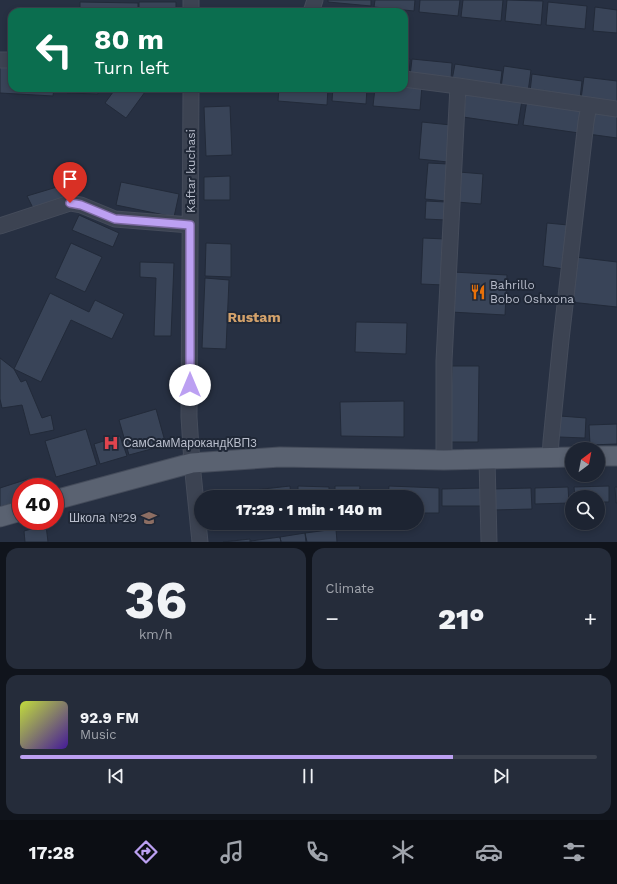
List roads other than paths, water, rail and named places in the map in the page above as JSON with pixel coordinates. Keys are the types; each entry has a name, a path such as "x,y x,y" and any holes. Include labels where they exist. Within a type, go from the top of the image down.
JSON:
{"main road":[{"path":"605,456 617,456"},
{"path":"64,498 192,462 280,457 444,460 565,457"},
{"path":"0,517 12,514"}],"street":[{"path":"408,80 617,109"},
{"path":"444,460 444,360 458,86"},
{"name":"Kaftar kuchasi","path":"191,92 189,417 200,542"},
{"path":"550,457 561,340 586,122 590,105"},
{"path":"0,226 70,203 81,205 115,219 190,225"},
{"path":"487,459 489,542"}],"place":[{"name":"Bahrillo Bobo Oshxona","path":"478,292"},
{"name":"СамСамМарокандКВП3","path":"111,443"},
{"name":"Школа №29","path":"149,518"}],"district":[{"name":"Rustam","path":"254,317"}]}
